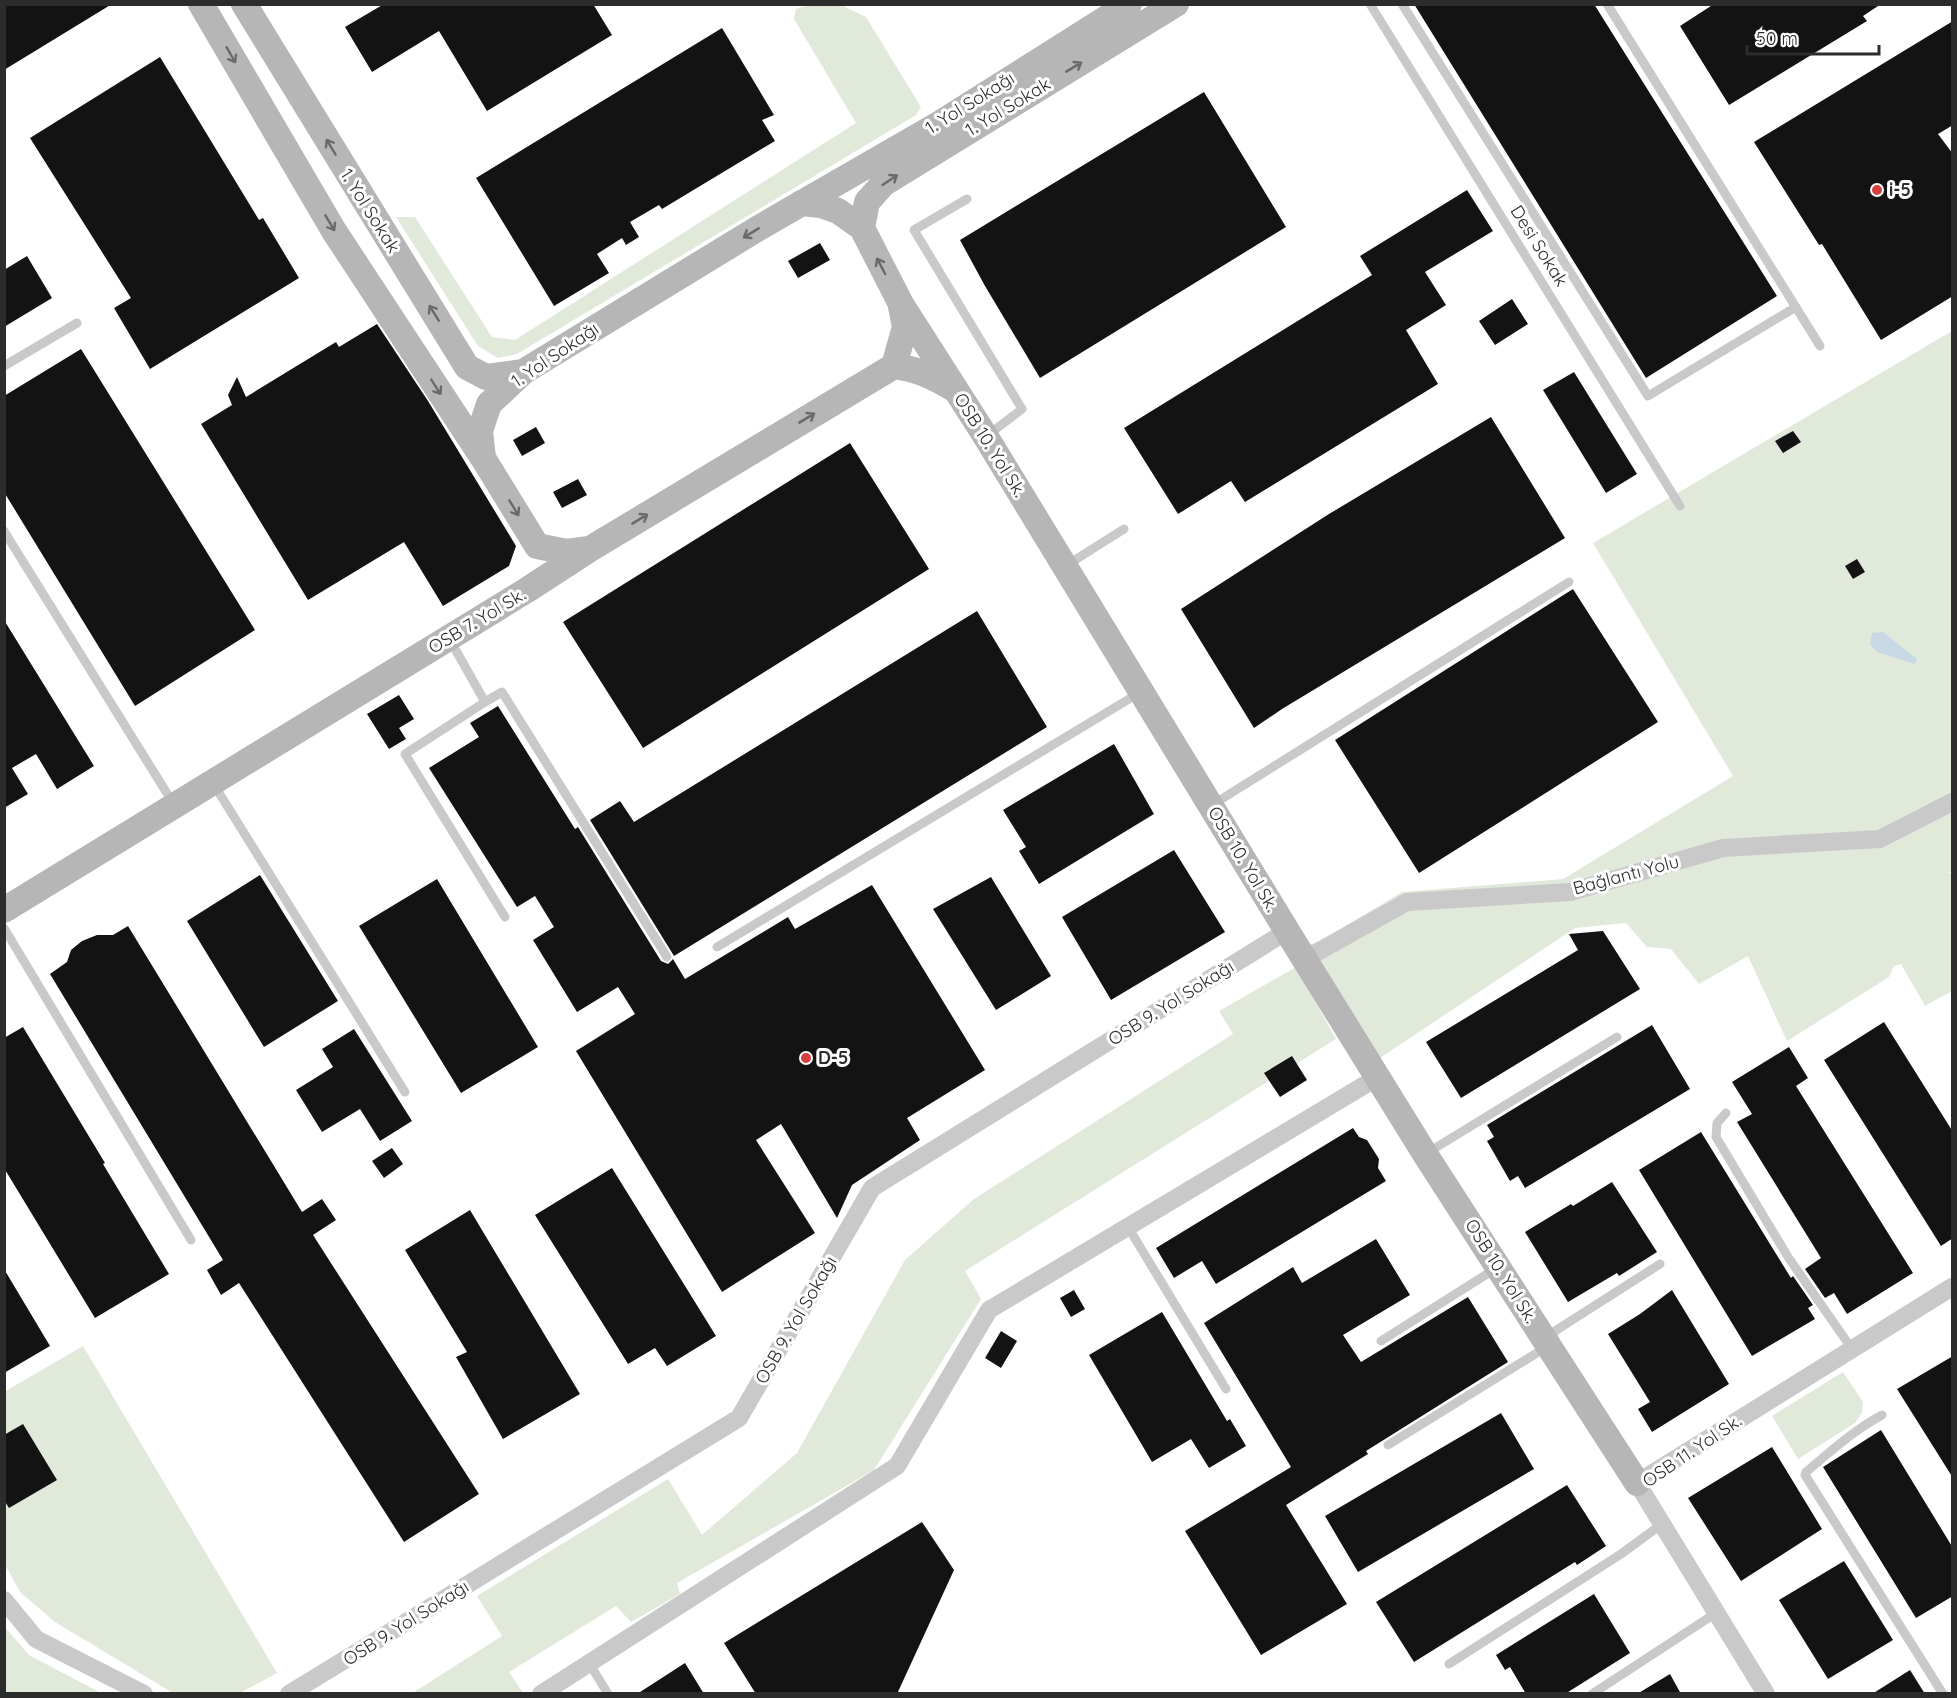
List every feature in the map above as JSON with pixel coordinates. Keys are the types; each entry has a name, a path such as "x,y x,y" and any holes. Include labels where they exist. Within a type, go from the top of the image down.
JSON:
{"street":[{"path":"201,4 334,231 483,458 537,546 534,576 527,591"},
{"name":"1. Yol Sokak","path":"244,4 467,367 486,377 523,372"},
{"name":"1. Yol Sokağı","path":"483,458 480,431 489,404 523,372 801,203 945,133 1129,4"},
{"name":"1. Yol Sokak","path":"862,228 867,202 883,184 945,133 1176,4"},
{"path":"801,203 822,205 838,211 862,228"},
{"name":"OSB 10. Yol Sk.","path":"862,228 901,304 986,437 1425,1154 1637,1483"},
{"path":"901,304 905,327 894,366 912,368 931,375 956,391"},
{"name":"OSB 7. Yol Sk.","path":"4,910 527,591 590,549 894,366"},
{"path":"537,546 567,552 590,549"},
{"name":"Bağlantı Yolu","path":"1305,959 1407,902 1570,892 1723,848 1880,839 1953,802"},
{"name":"OSB 9. Yol Sokağı","path":"289,1694 739,1418 872,1188 1287,930"},
{"path":"541,1694 897,1467 989,1310 1378,1077"},
{"name":"OSB 11. Yol Sk.","path":"1766,1694 1637,1483 1953,1287"},
{"path":"4,1600 36,1639 144,1694"}],"lane":[{"name":"Desi Sokak","path":"1370,4 1680,506"},
{"path":"1402,4 1648,396 1796,307"},
{"path":"1607,4 1820,346"},
{"path":"967,199 914,230 1022,410 986,437"},
{"path":"4,366 77,323"},
{"path":"1065,566 1124,529"},
{"path":"4,531 175,806"},
{"path":"1211,806 1569,582"},
{"path":"449,638 485,702"},
{"path":"505,916 405,753 502,692 667,957"},
{"path":"717,947 1141,692"},
{"path":"212,783 405,1092"},
{"path":"4,928 191,1240"},
{"path":"1425,1154 1617,1037"},
{"path":"1726,1113 1717,1123 1716,1137 1788,1257 1852,1349"},
{"path":"1128,1227 1226,1389"},
{"path":"1388,1445 1548,1346 1555,1331 1660,1264"},
{"path":"1381,1341 1499,1267"},
{"path":"1882,1415 1850,1436 1805,1475 1943,1694"},
{"path":"1449,1664 1621,1554 1662,1524"},
{"path":"1592,1694 1716,1612"},
{"path":"588,1662 608,1694"}],"shaded area":[{"path":"808,5 841,5 866,17 921,107 916,115 517,354 498,358 478,346 396,217 415,217 492,337 515,340 856,123 794,19 796,9"},
{"path":"1952,331 1952,872 1946,873 1952,873 1952,991 1925,1006 1901,964 1894,966 1889,977 1787,1041 1748,956 1699,984 1671,949 1647,947 1626,923 1575,928 1380,1058 1309,945 1322,940 1402,892 1563,879 1733,776 1593,543"},
{"path":"1296,967 1336,1039 965,1271 981,1299 874,1470 677,1583 680,1594 631,1622 616,1606 509,1672 523,1693 411,1694 502,1636 477,1596 668,1479 702,1535 797,1453 905,1260 974,1199 1233,1034 1219,1011"},
{"path":"83,1346 277,1673 240,1693 173,1693 55,1622 21,1593 5,1565 4,1392"},
{"path":"1843,1372 1863,1402 1862,1413 1855,1423 1798,1459 1772,1416"},
{"path":"4,1626 29,1655 101,1693 5,1693"}],"water":[{"path":"1883,632 1917,659 1915,664 1877,652 1870,644 1872,633"}],"building":[{"path":"4,4 112,4 4,70"},
{"path":"384,4 593,4 612,35 487,111 439,31 372,72 345,27"},
{"path":"1414,4 1594,4 1777,296 1646,378"},
{"path":"1714,4 1881,4 1863,16 1867,21 1729,105 1680,26"},
{"path":"1953,21 1953,125 1938,134 1953,154 1953,296 1881,340 1822,244 1819,245 1754,142"},
{"path":"722,28 774,115 762,120 775,141 662,209 659,205 630,222 639,237 626,245 622,238 597,254 609,273 554,306 476,178"},
{"path":"160,57 259,220 263,218 299,278 150,369 114,308 131,298 30,138"},
{"path":"1204,92 1286,227 1040,378 960,240"},
{"path":"1467,190 1493,231 1425,272 1446,305 1406,330 1438,384 1245,502 1231,481 1178,514 1124,428 1372,275 1360,256"},
{"path":"820,243 830,260 798,278 788,261"},
{"path":"27,256 52,298 4,327 4,270"},
{"path":"1512,299 1528,324 1495,345 1479,321"},
{"path":"377,324 428,401 516,546 509,566 443,606 404,542 308,600 201,424 232,405 228,395 237,377 246,397 336,342 339,347"},
{"path":"81,349 255,630 135,706 4,492 4,396"},
{"path":"1574,372 1637,474 1606,493 1543,390"},
{"path":"1491,417 1565,538 1254,728 1181,609 1329,514"},
{"path":"536,427 545,443 522,456 513,440"},
{"path":"1793,431 1801,442 1783,453 1775,441"},
{"path":"850,443 929,569 643,748 563,622"},
{"path":"578,479 587,495 562,508 553,492"},
{"path":"1857,559 1865,572 1853,579 1845,566"},
{"path":"1573,589 1658,722 1419,873 1335,740"},
{"path":"977,611 1047,727 674,956 590,820 620,801 634,822"},
{"path":"4,620 94,766 57,789 36,754 12,768 28,794 4,808"},
{"path":"399,695 414,719 399,728 406,739 389,749 367,714"},
{"path":"498,706 575,829 578,827 661,961 668,964 673,959 685,979 788,917 795,929 872,885 985,1070 907,1118 920,1140 852,1185 837,1218 781,1124 756,1140 815,1233 722,1292 576,1051 635,1014 618,987 577,1012 533,940 554,927 535,896 517,907 429,768 479,737 470,723"},
{"path":"1114,744 1154,814 1039,884 1019,851 1026,847 1003,810"},
{"path":"1174,850 1225,932 1111,1000 1062,917"},
{"path":"260,875 338,1001 264,1047 187,921"},
{"path":"991,877 1051,976 996,1010 933,909"},
{"path":"437,879 538,1047 461,1093 359,926"},
{"path":"128,926 302,1212 322,1199 336,1220 313,1235 479,1494 404,1542 239,1283 221,1295 207,1270 223,1260 50,974 67,962 71,950 82,941 97,935 113,935"},
{"path":"1603,931 1640,989 1461,1098 1426,1042 1578,950 1569,934"},
{"path":"1884,1022 1953,1132 1953,1238 1941,1246 1824,1060"},
{"path":"1652,1025 1690,1089 1525,1188 1518,1176 1510,1181 1487,1141 1494,1137 1487,1125"},
{"path":"23,1027 169,1274 95,1318 4,1168 4,1038"},
{"path":"354,1029 412,1121 380,1141 360,1109 322,1132 296,1090 333,1067 322,1049"},
{"path":"1789,1047 1808,1078 1796,1086 1913,1273 1847,1314 1834,1293 1825,1298 1805,1269 1821,1258 1737,1122 1752,1114 1732,1082"},
{"path":"1292,1056 1307,1080 1280,1097 1264,1073"},
{"path":"1353,1128 1359,1137 1367,1140 1379,1159 1378,1168 1386,1181 1216,1284 1202,1261 1174,1278 1156,1248"},
{"path":"1701,1132 1791,1278 1793,1276 1813,1305 1808,1308 1815,1319 1752,1356 1639,1170"},
{"path":"392,1148 403,1164 384,1178 372,1161"},
{"path":"612,1168 716,1336 667,1366 655,1348 628,1364 535,1215"},
{"path":"1612,1182 1657,1252 1619,1276 1617,1273 1568,1302 1525,1232"},
{"path":"470,1210 580,1394 503,1439 456,1357 467,1352 405,1250"},
{"path":"1376,1239 1410,1295 1343,1335 1361,1362 1468,1297 1508,1362 1366,1451 1368,1454 1286,1505 1347,1604 1261,1655 1185,1531 1291,1467 1204,1323 1293,1267 1302,1283"},
{"path":"4,1269 50,1346 4,1373"},
{"path":"1074,1290 1085,1309 1071,1317 1060,1298"},
{"path":"1672,1290 1729,1384 1652,1432 1638,1409 1650,1402 1608,1334"},
{"path":"1162,1312 1227,1421 1230,1419 1246,1446 1209,1468 1191,1439 1152,1462 1089,1355"},
{"path":"1001,1331 1017,1341 1001,1368 985,1358"},
{"path":"1953,1356 1953,1478 1897,1389"},
{"path":"1501,1413 1534,1469 1358,1572 1325,1516"},
{"path":"23,1424 57,1480 9,1508 4,1500 4,1435"},
{"path":"1881,1430 1953,1548 1953,1596 1916,1618 1823,1467"},
{"path":"1772,1447 1822,1529 1741,1581 1688,1498"},
{"path":"1567,1485 1606,1546 1577,1565 1575,1562 1414,1662 1376,1602"},
{"path":"922,1522 954,1570 897,1694 756,1694 724,1643"},
{"path":"1844,1561 1893,1640 1828,1679 1779,1600"},
{"path":"1594,1594 1630,1653 1565,1694 1526,1694 1510,1667 1505,1670 1496,1655"},
{"path":"685,1663 704,1694 637,1694"},
{"path":"1910,1670 1925,1694 1872,1694"},
{"path":"1670,1674 1681,1694 1637,1694"}],"place":[{"name":"i-5","path":"1877,190"},
{"name":"D-5","path":"806,1058"}]}
